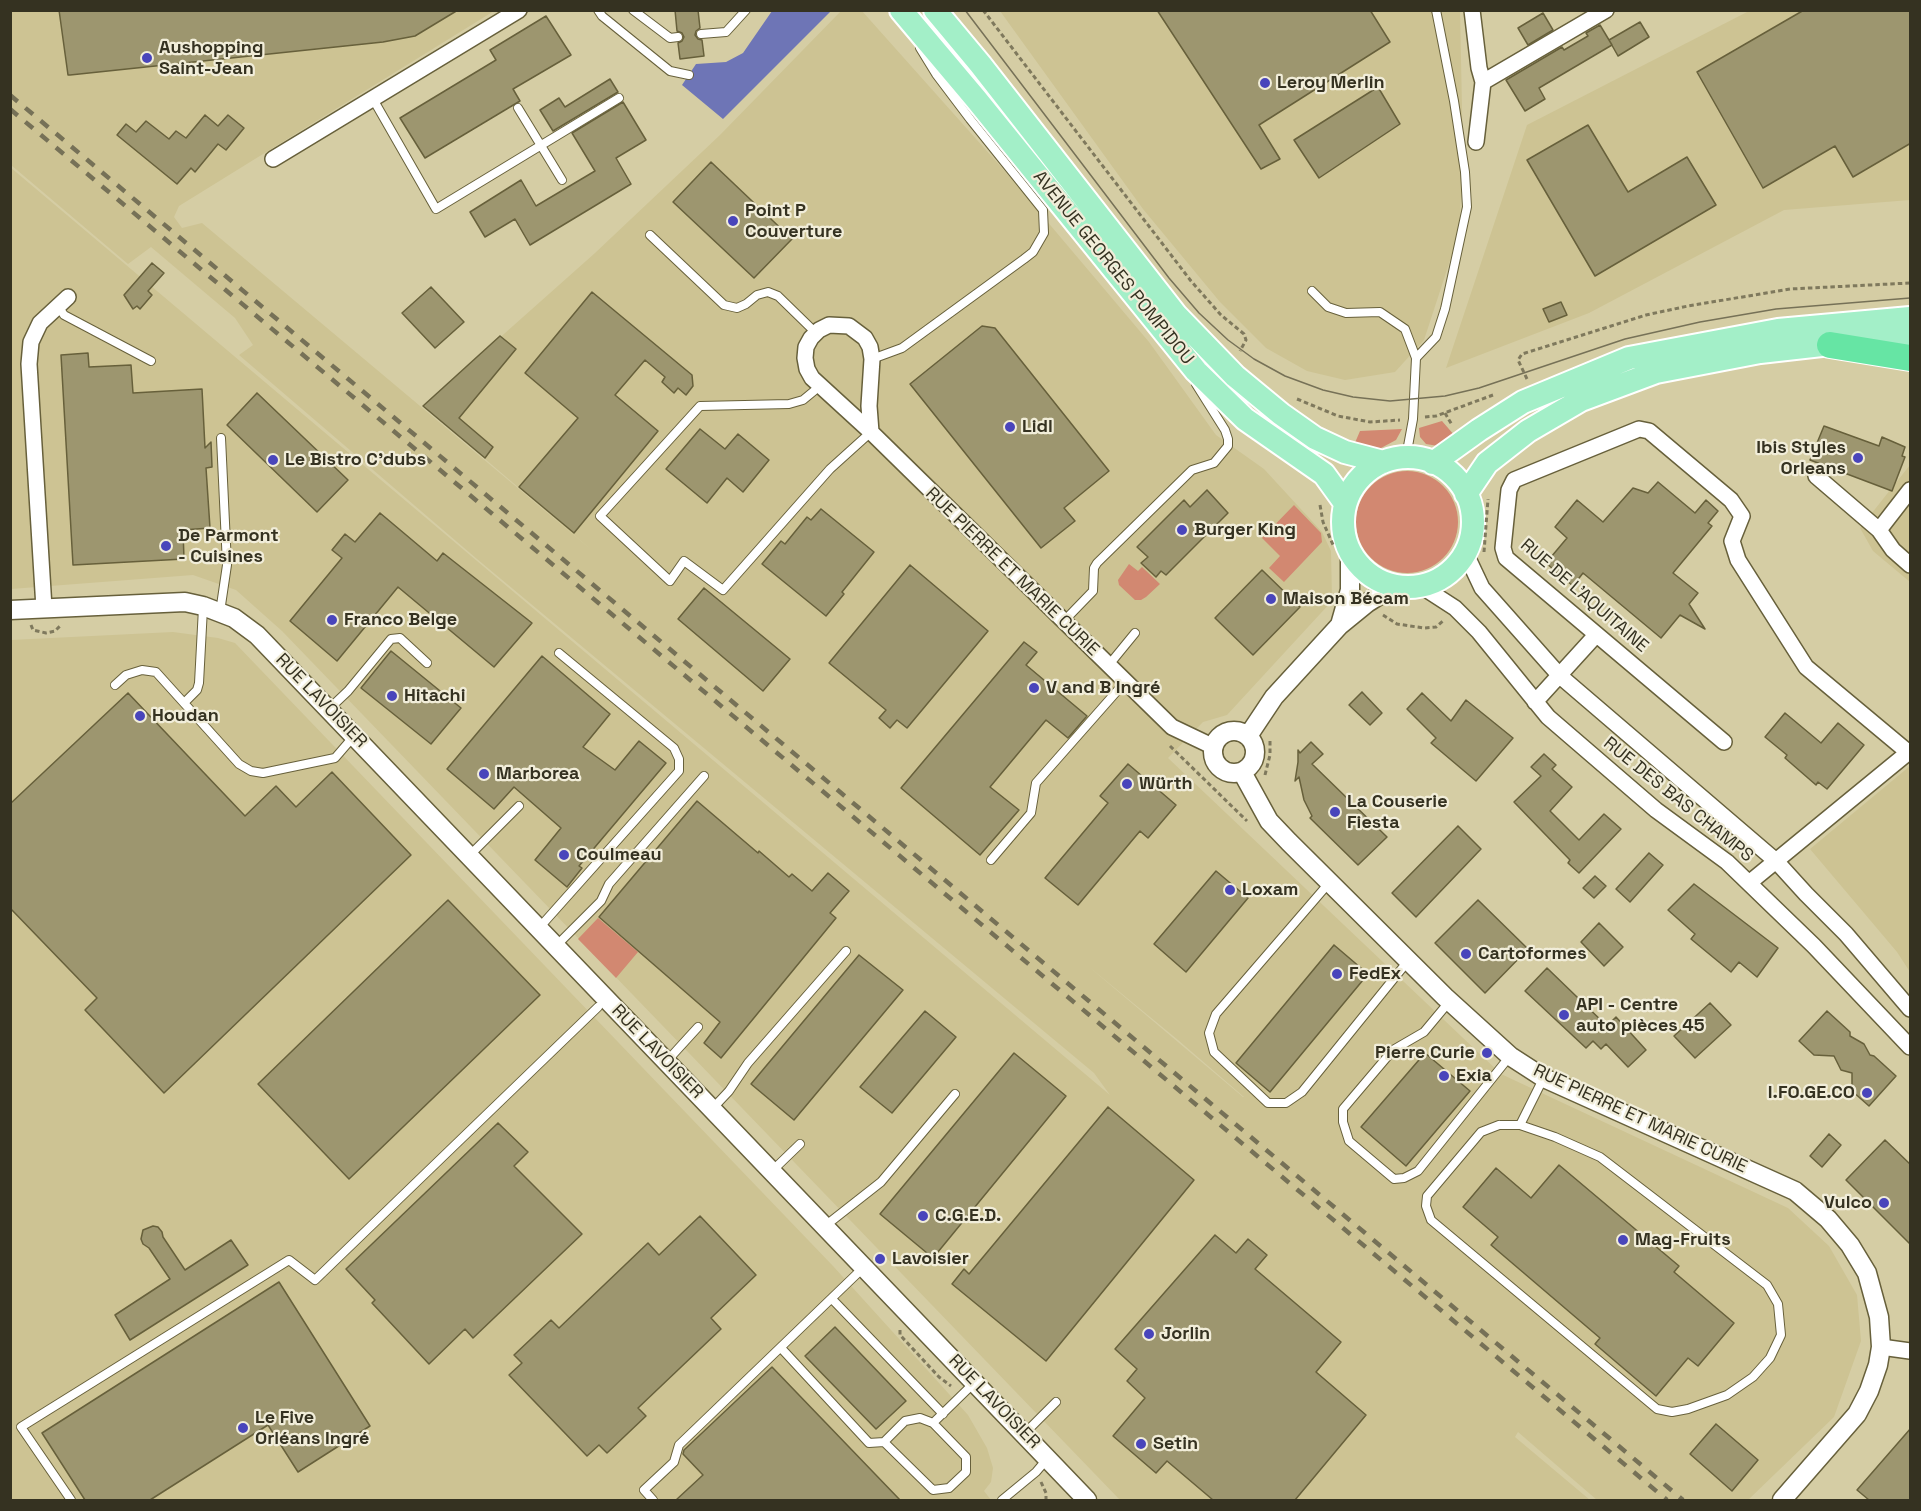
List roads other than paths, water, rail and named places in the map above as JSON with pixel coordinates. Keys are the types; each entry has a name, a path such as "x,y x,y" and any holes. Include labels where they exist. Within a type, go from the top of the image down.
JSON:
{"highway":[{"path":"1830,345 1911,358"}],"main road":[{"name":"AVENUE GEORGES POMPIDOU","path":"899,10 976,99 1196,371 1245,419 1324,474 1346,503"},
{"name":"AVENUE GEORGES POMPIDOU","path":"935,11 988,73 1176,315 1235,376 1281,414 1315,438 1345,452 1373,459"},
{"path":"1433,463 1523,402 1629,358 1778,330 1911,318"},
{"path":"1466,494 1480,470 1500,451 1528,431 1581,400 1656,372 1760,352 1911,335"},
{"path":"1406,457 1433,463 1447,470 1458,481 1471,508 1472,523 1471,538 1465,552 1454,567 1439,579 1421,586 1407,587 1394,586 1376,579 1344,554 1343,520 1346,503 1354,486 1367,472 1373,459 1406,457"}],"street":[{"path":"273,159 519,10"},
{"path":"1472,10 1479,68 1483,82 1476,142"},
{"path":"1483,82 1606,10"},
{"path":"44,608 29,364 31,342 36,330 45,317 63,302"},
{"path":"816,333 829,325 839,324 849,326 866,338 872,359 869,406 871,432"},
{"name":"RUE PIERRE ET MARIE CURIE","path":"816,333 806,347 805,358 812,378 871,432 1172,727 1214,747"},
{"name":"RUE DE L'AQUITAINE","path":"1724,742 1506,558 1503,548 1509,490 1514,480 1639,429 1649,431 1731,500 1742,516 1732,541 1738,560 1806,667 1910,752 1749,883"},
{"path":"1816,476 1879,530 1893,550 1911,565"},
{"path":"1879,530 1911,490"},
{"name":"RUE DES BAS CHAMPS","path":"1465,552 1482,588 1560,676 1776,861 1846,934 1911,1009"},
{"path":"1340,625 1350,590 1344,554"},
{"path":"1248,736 1274,698 1340,625 1367,603 1394,586"},
{"name":"RUE DES BAS CHAMPS","path":"1421,586 1455,608 1479,632 1548,717 1656,810 1726,862 1749,883 1814,946 1911,1047"},
{"name":"RUE LAVOISIER","path":"10,610 185,602 234,618 257,635 468,857 864,1266 970,1387 1024,1434 1042,1465 1087,1500"},
{"path":"1535,702 1596,635"},
{"path":"1230,732 1248,736 1255,746 1256,753 1252,764 1242,772 1229,773 1218,766 1214,747 1220,738 1230,732"},
{"name":"RUE PIERRE ET MARIE CURIE","path":"1242,772 1269,820 1329,883 1510,1056 1544,1078 1795,1191 1828,1219 1850,1245 1867,1273 1879,1317 1881,1347"},
{"path":"1782,1500 1857,1414 1869,1391 1878,1365 1881,1347 1911,1351"}],"lane":[{"path":"598,10 602,16 670,71 688,75"},
{"path":"633,10 670,38 678,37"},
{"path":"701,34 726,32 746,10"},
{"path":"872,359 902,348 1033,252 1044,233 1043,210 936,74 899,10"},
{"path":"1416,358 1436,337 1445,309 1467,207 1465,172 1454,101 1436,10"},
{"path":"373,99 436,209 619,98"},
{"path":"518,108 562,180"},
{"path":"650,235 724,305 737,309 768,292 778,296 816,333"},
{"path":"1312,291 1328,307 1346,314 1380,312 1405,329 1416,358 1413,419 1406,457"},
{"path":"63,302 64,315 151,361"},
{"path":"1063,622 1093,591 1094,568 1097,563 1192,470 1214,463 1227,446 1228,439 1225,430 1160,327"},
{"path":"820,386 803,400 789,404 700,406 600,516 670,581 684,561 723,590 830,469 871,432"},
{"path":"220,612 227,565 221,438"},
{"path":"184,702 197,690 200,683 203,606"},
{"path":"1108,666 1135,633"},
{"path":"329,709 348,691 391,639 400,638 428,663"},
{"path":"538,929 679,771 679,759 674,748 560,653"},
{"path":"115,684 126,675 142,670 156,672 239,764 251,771 263,773 335,758 354,736"},
{"path":"991,860 1031,813 1036,783 1125,682"},
{"path":"555,947 601,902 609,884 704,776"},
{"path":"468,857 519,806"},
{"path":"1329,883 1216,1014 1209,1033 1214,1052 1268,1103 1286,1103 1302,1092 1408,960"},
{"path":"712,1109 748,1063 846,951"},
{"path":"1450,1001 1424,1032 1393,1050 1343,1109 1343,1122 1349,1141 1394,1179 1404,1178 1418,1171 1510,1056"},
{"path":"71,1500 21,1427 290,1260 315,1280 598,1007"},
{"path":"666,1062 698,1027"},
{"path":"1520,1125 1544,1078"},
{"path":"825,1226 881,1182 955,1094"},
{"path":"1498,1125 1520,1125 1555,1137 1600,1157 1767,1285 1778,1304 1781,1335 1770,1358 1753,1377 1727,1395 1688,1409 1672,1412 1657,1409 1431,1220 1426,1206 1427,1196 1481,1132 1498,1125"},
{"path":"772,1171 800,1144"},
{"path":"654,1500 644,1490 674,1462 679,1445 864,1266"},
{"path":"832,1299 943,1414"},
{"path":"781,1348 869,1443 884,1442 905,1421 920,1418 933,1423 966,1457 966,1472 949,1488 933,1490 884,1442"},
{"path":"933,1423 970,1387"},
{"path":"1024,1434 1056,1402"},
{"path":"1002,1500 1042,1465"}],"water":[{"path":"772,11 831,11 723,119 682,85 696,64 726,62 743,53"}],"tram line":[{"path":"965,10 1169,278 1199,313 1228,340 1254,359 1285,376 1323,390 1353,397 1390,401 1445,396 1479,388 1625,339 1700,322 1776,309 1910,298"}],"railway":[{"path":"10,95 1683,1500"},
{"path":"10,109 1667,1500"}],"place":[{"name":"Aushopping Saint-Jean","path":"147,58"},
{"name":"Leroy Merlin","path":"1265,83"},
{"name":"Point P Couverture","path":"733,221"},
{"name":"Lidl","path":"1010,427"},
{"name":"Ibis Styles Orleans","path":"1858,458"},
{"name":"Le Bistro C'dubs","path":"273,460"},
{"name":"Burger King","path":"1182,530"},
{"name":"De Parmont - Cuisines","path":"166,546"},
{"name":"Maison Bécam","path":"1271,599"},
{"name":"Franco Belge","path":"332,620"},
{"name":"V and B Ingré","path":"1034,688"},
{"name":"Hitachi","path":"392,696"},
{"name":"Houdan","path":"140,716"},
{"name":"Marborea","path":"484,774"},
{"name":"Würth","path":"1127,784"},
{"name":"La Couserie Fiesta","path":"1335,812"},
{"name":"Coulmeau","path":"564,855"},
{"name":"Loxam","path":"1230,890"},
{"name":"Cartoformes","path":"1466,954"},
{"name":"FedEx","path":"1337,974"},
{"name":"API - Centre auto pièces 45","path":"1564,1015"},
{"name":"Pierre Curie","path":"1487,1053"},
{"name":"Exia","path":"1444,1076"},
{"name":"I.FO.GE.CO","path":"1867,1093"},
{"name":"Vulco","path":"1884,1203"},
{"name":"C.G.E.D.","path":"923,1216"},
{"name":"Mag-Fruits","path":"1623,1240"},
{"name":"Lavoisier","path":"880,1259"},
{"name":"Jorlin","path":"1149,1334"},
{"name":"Le Five Orléans Ingré","path":"243,1428"},
{"name":"Setin","path":"1141,1444"}]}
